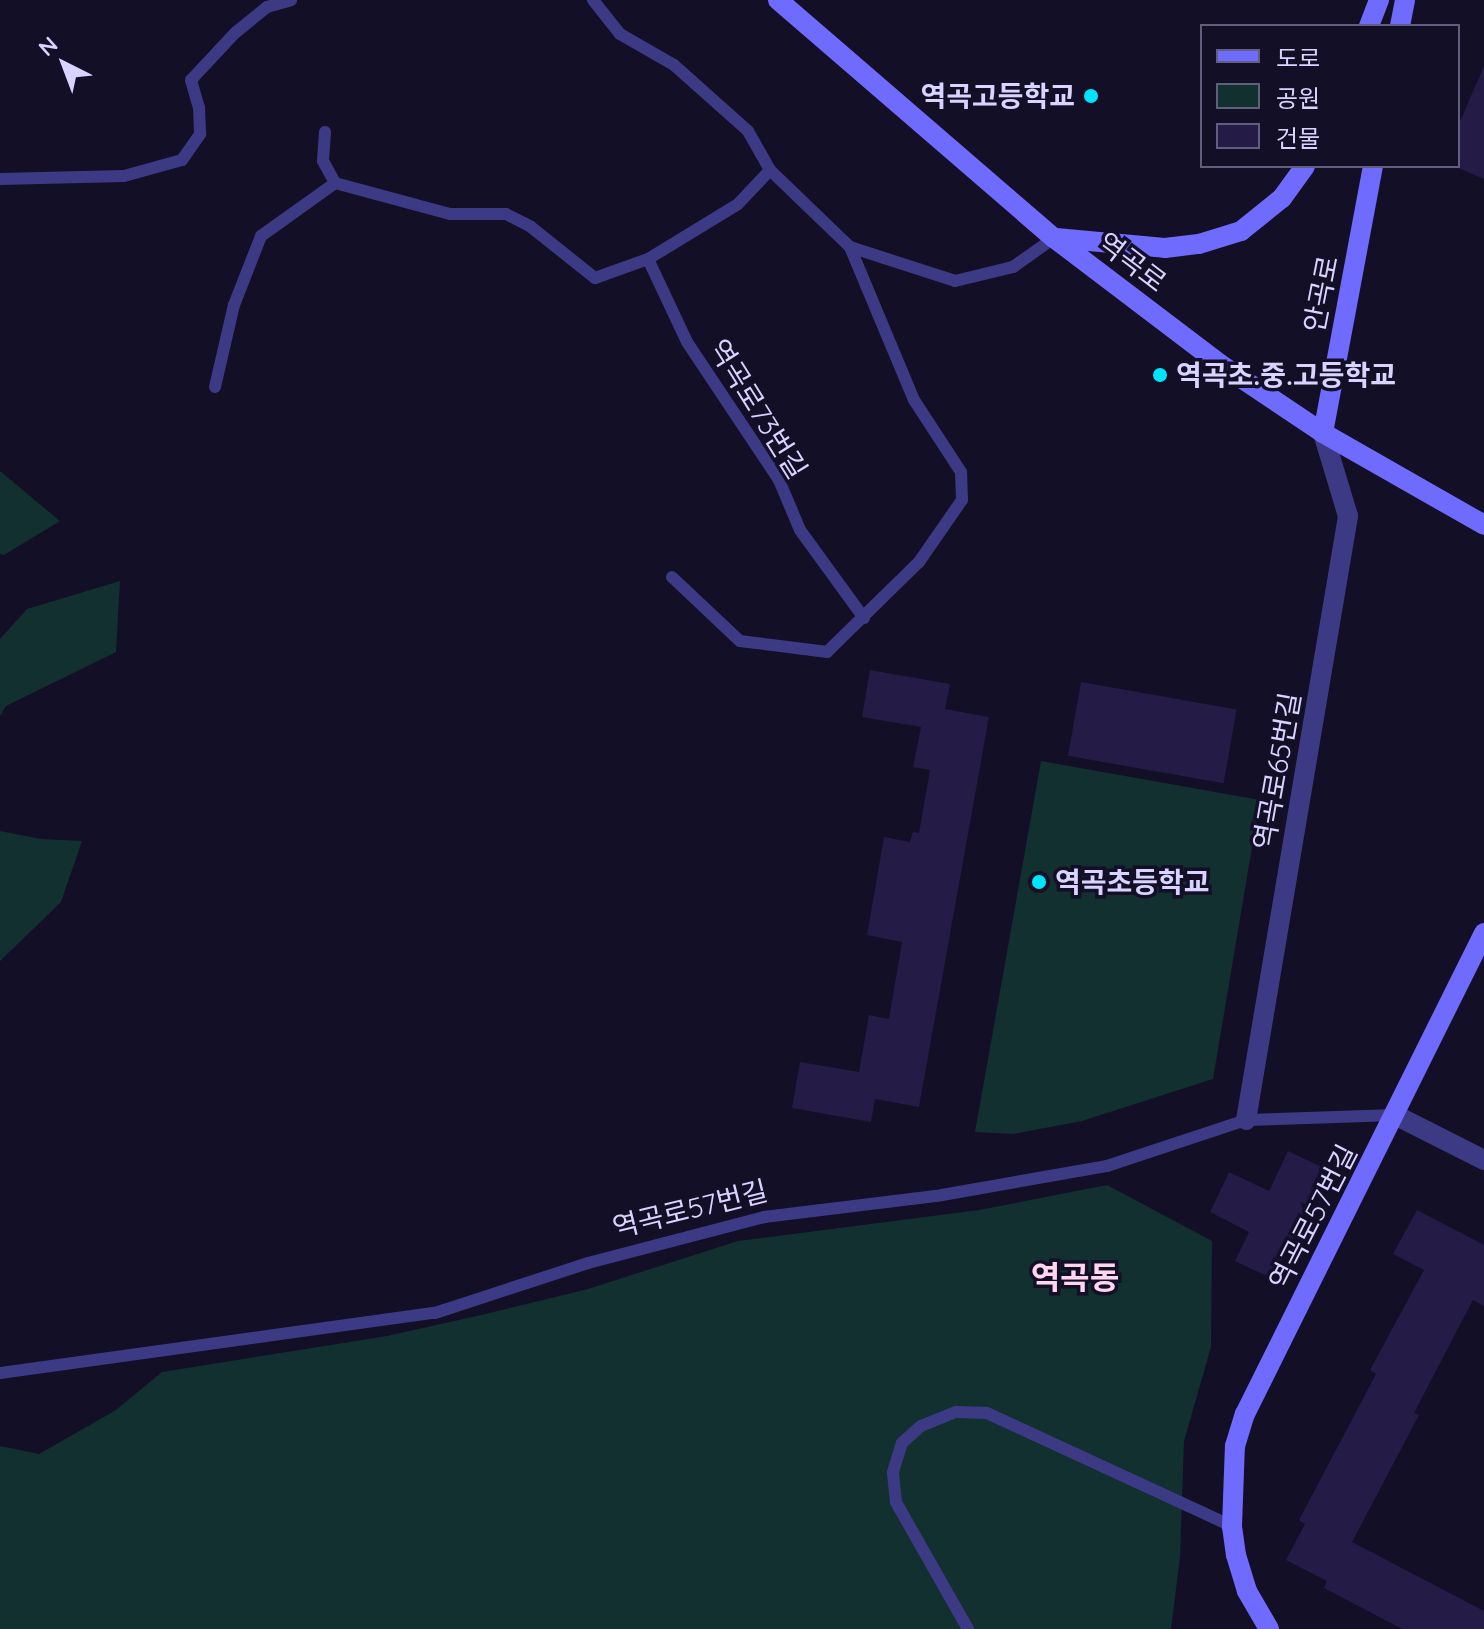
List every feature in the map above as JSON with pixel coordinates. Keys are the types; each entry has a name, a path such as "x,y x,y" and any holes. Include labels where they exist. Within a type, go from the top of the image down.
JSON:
{"street":[{"name":"역곡로","path":"778,0 1054,238 1220,364 1323,433 1484,525"},
{"path":"1370,24 1379,0"},
{"path":"1400,24 1405,0"},
{"path":"1054,238 1165,248 1199,244 1241,231 1282,198 1304,168"},
{"name":"안곡로","path":"1323,433 1373,168"},
{"name":"역곡로65번길","path":"1246,1120 1348,516 1323,433"},
{"name":"역곡로57번길","path":"1269,1629 1247,1591 1232,1526 1235,1446 1245,1414 1484,933"},
{"path":"1395,1115 1484,1160"}],"lane":[{"path":"0,179 124,176 182,160 200,134 199,108 191,80 263,3 291,0"},
{"path":"593,0 620,34 674,65 748,131 770,170 850,247 914,400 961,472 962,500 919,562 827,652 740,641 672,577"},
{"path":"325,132 323,161 335,183 450,214 506,214 531,227 595,278 648,259 738,204 770,170"},
{"path":"215,387 234,305 261,236 335,183"},
{"path":"850,247 955,281 1013,267 1054,238"},
{"name":"역곡로73번길","path":"648,259 687,342 779,480 800,530 864,618"},
{"name":"역곡로57번길","path":"0,1373 435,1313 588,1263 764,1217 942,1195 1107,1166 1246,1120 1395,1115"},
{"path":"968,1629 896,1502 893,1472 902,1443 921,1426 956,1412 987,1413 1232,1526"}],"green space":[{"path":"0,471 60,521 4,555 0,554"},
{"path":"120,581 116,652 6,706 0,716 0,639 27,609"},
{"path":"1041,761 1260,800 1213,1079 1082,1121 1013,1134 975,1132"},
{"path":"0,831 41,839 82,841 61,902 0,961"},
{"path":"1107,1185 1212,1241 1211,1347 1184,1441 1180,1557 1171,1629 0,1629 0,1446 39,1454 116,1410 162,1372 387,1336 477,1316 588,1289 738,1241 979,1210"}],"building":[{"path":"1484,66 1484,179 1458,168 1460,121"},
{"path":"870,670 950,684 945,709 989,717 919,1107 875,1099 871,1122 792,1108 800,1062 859,1072 869,1015 889,1019 902,942 867,935 884,837 910,842 913,832 919,833 930,770 913,767 921,727 862,717"},
{"path":"1081,682 1237,709 1224,783 1068,756"},
{"path":"1288,1151 1326,1169 1273,1279 1235,1261 1249,1232 1210,1212 1229,1172 1269,1191"},
{"path":"1417,1210 1484,1245 1484,1306 1473,1300 1414,1413 1419,1415 1352,1542 1484,1611 1484,1629 1402,1629 1324,1588 1327,1581 1286,1560 1305,1524 1299,1520 1376,1374 1370,1370 1424,1270 1393,1254"}],"place":[{"name":"역곡고등학교","path":"1091,96"},
{"name":"역곡초.중.고등학교","path":"1160,375"},
{"name":"역곡초등학교","path":"1039,882"}],"district":[{"name":"역곡동","path":"1075,1277"}]}
